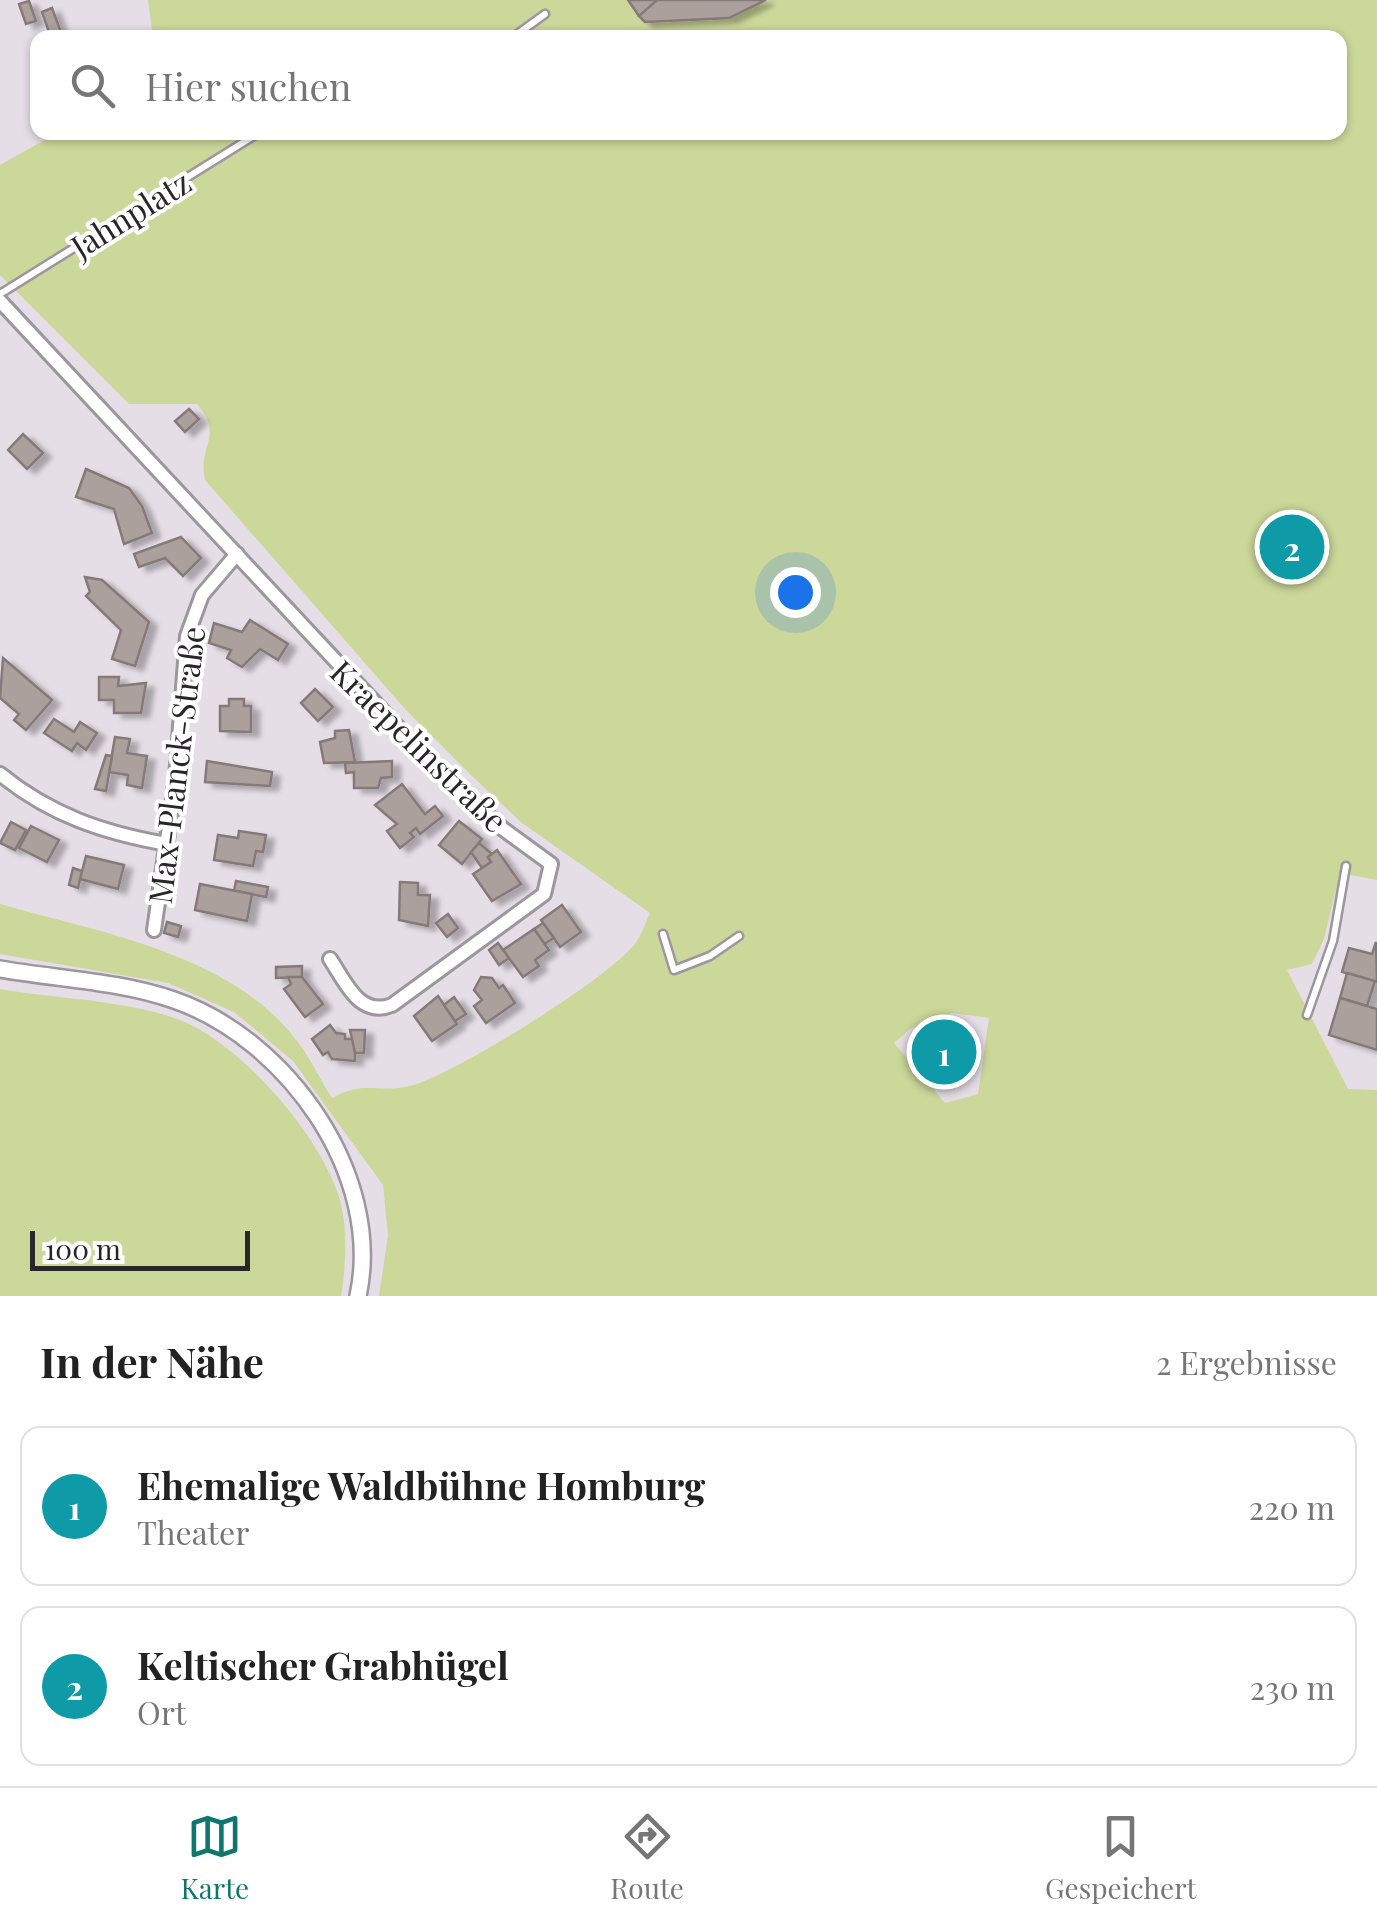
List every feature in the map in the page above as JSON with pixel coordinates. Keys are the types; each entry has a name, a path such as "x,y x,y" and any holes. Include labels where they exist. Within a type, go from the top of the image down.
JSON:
{"street":[{"name":"Kraepelinstraße","path":"0,298 432,764 503,828 552,864 544,894 392,1005 375,1009 358,1001 330,958"},
{"name":"Max-Planck-Straße","path":"154,930 167,844 182,662 192,614 237,554"},
{"path":"0,774 54,811 128,837 167,844"},
{"path":"0,968 171,998 213,1017 256,1046 313,1112 355,1194 363,1262 358,1296"}],"lane":[{"path":"523,30 545,14"},
{"name":"Jahnplatz","path":"0,298 247,140"},
{"path":"1307,1015 1333,941 1346,866"},
{"path":"663,934 674,970 710,956 739,936"}],"green space":[{"path":"148,0 1377,0 1377,880 1340,873 1324,939 1312,964 1287,970 1348,1089 1377,1090 1377,1296 379,1296 388,1235 383,1185 293,1061 234,1012 168,983 0,954 0,904 164,951 240,989 273,1014 304,1051 332,1098 361,1088 405,1087 490,1047 564,1001 622,957 637,941 650,913 522,823 405,709 205,480 204,458 210,433 197,404 129,404 0,275 0,165 45,140 1347,140 1347,30 152,30","holes":["952,1013 989,1018 978,1094 945,1103 894,1043 910,1029"]},
{"path":"0,989 159,1013 204,1032 252,1070 315,1147 339,1197 345,1246 341,1296 0,1296"}],"building":[{"path":"628,0 657,0 658,2 639,16"},
{"path":"657,0 766,0 729,18 645,22 639,16"},
{"path":"29,1 36,21 26,24 19,4"},
{"path":"52,8 60,30 48,30 42,12"},
{"path":"189,409 199,419 185,432 175,421"},
{"path":"23,434 43,453 27,469 8,450"},
{"path":"86,469 129,488 142,506 152,533 124,544 114,509 76,497"},
{"path":"181,537 201,558 183,576 165,558 139,567 134,554"},
{"path":"85,577 102,580 149,622 135,666 112,659 121,630 86,596 90,592"},
{"path":"250,620 288,644 278,660 260,649 242,667 227,658 231,650 209,643 214,623 242,632"},
{"path":"3,658 52,700 26,730 14,720 19,714 0,698"},
{"path":"99,677 119,677 118,686 146,683 141,713 114,713 114,700 99,700"},
{"path":"315,689 333,707 318,721 301,703"},
{"path":"229,699 244,699 244,706 251,706 251,732 220,731 220,706 229,706"},
{"path":"54,719 74,732 80,722 97,733 86,750 77,743 72,751 44,733"},
{"path":"349,730 355,762 324,763 320,742 335,738 335,731"},
{"path":"115,737 130,739 127,753 147,756 142,788 127,785 128,775 109,772"},
{"path":"106,755 112,756 106,791 95,789"},
{"path":"207,761 272,772 270,786 205,782"},
{"path":"392,761 392,777 381,778 378,788 354,788 354,772 346,773 345,763"},
{"path":"402,784 425,814 435,806 443,816 420,834 416,828 410,833 414,837 400,848 387,831 397,824 375,805"},
{"path":"459,821 482,839 462,864 439,845"},
{"path":"11,822 26,830 15,850 0,843"},
{"path":"31,826 59,840 47,862 19,848"},
{"path":"239,831 266,835 263,852 256,851 253,866 214,860 218,835 238,838"},
{"path":"479,843 492,854 488,857 491,862 482,868 471,852"},
{"path":"497,850 521,884 492,901 473,874 491,862 488,857"},
{"path":"86,856 124,865 118,889 80,879"},
{"path":"73,868 82,871 78,888 69,885"},
{"path":"236,881 268,887 266,897 234,891"},
{"path":"400,882 418,883 418,895 430,895 428,926 399,920"},
{"path":"200,884 252,894 247,921 195,910"},
{"path":"562,905 581,932 560,947 541,920"},
{"path":"448,914 458,928 447,937 436,923"},
{"path":"167,922 181,926 178,937 164,933"},
{"path":"543,923 554,938 544,944 534,929"},
{"path":"534,929 549,950 535,960 539,966 523,977 503,950"},
{"path":"1376,942 1377,982 1342,972 1349,948 1372,954"},
{"path":"498,943 509,958 499,965 489,950"},
{"path":"302,966 302,977 276,978 276,967"},
{"path":"1347,973 1375,981 1367,1006 1340,998"},
{"path":"288,977 302,977 323,1004 305,1017 284,989 291,984"},
{"path":"481,977 492,978 499,988 503,985 515,1003 486,1023 474,1006 482,1000 474,990"},
{"path":"438,996 457,1024 432,1041 414,1016"},
{"path":"454,997 466,1014 455,1021 444,1005"},
{"path":"1340,998 1377,1009 1377,1050 1329,1035"},
{"path":"330,1025 336,1033 345,1034 345,1039 355,1039 355,1061 332,1059 328,1052 323,1055 312,1039"},
{"path":"350,1030 365,1030 364,1053 355,1053"}],"place":[{"name":"Keltischer Grabhügel","path":"1292,547"},
{"name":"Ehemalige Waldbühne Homburg","path":"944,1052"}]}
